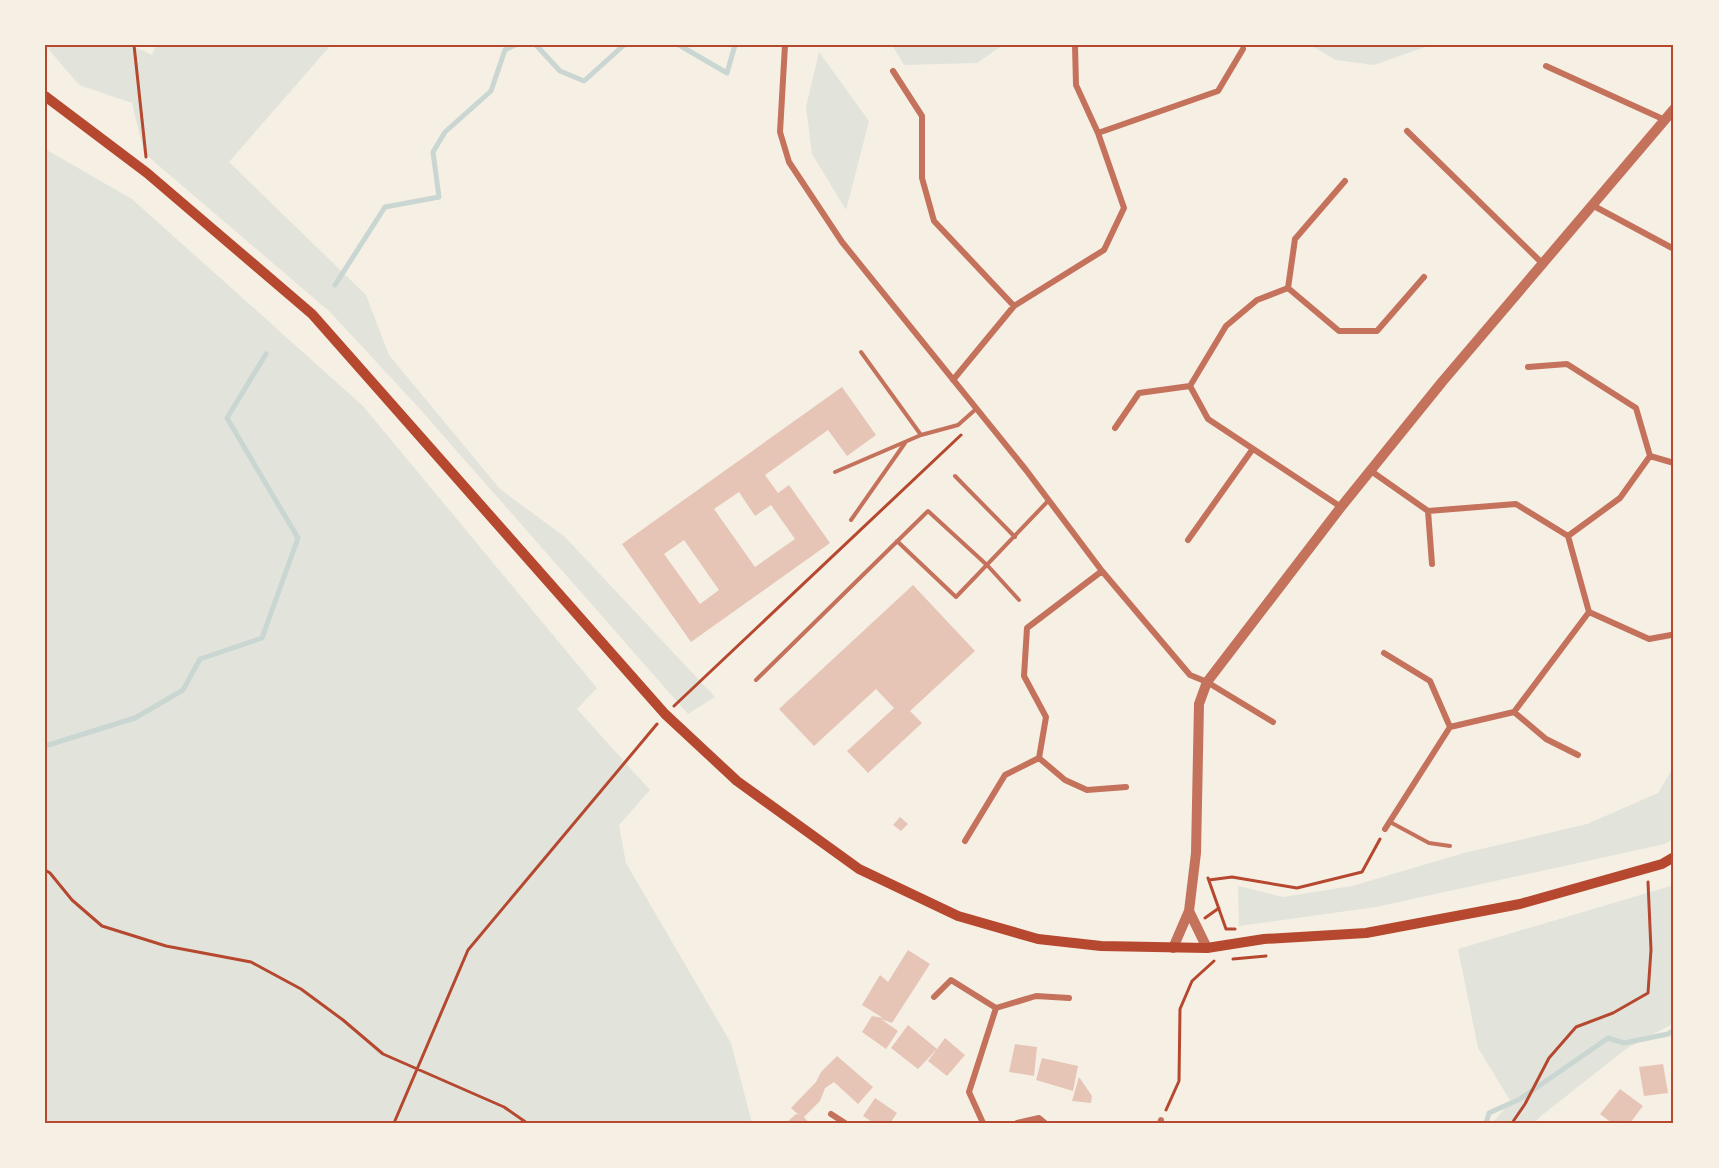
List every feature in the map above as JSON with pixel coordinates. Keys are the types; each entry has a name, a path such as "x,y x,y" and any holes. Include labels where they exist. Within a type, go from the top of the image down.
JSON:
{"main road":[{"path":"45,96 147,173 312,314 665,714 737,781 859,869 958,916 1038,939 1101,946 1207,948 1264,939 1366,933 1520,904 1662,864 1674,857"},
{"path":"1662,864 1674,866"}],"street":[{"path":"785,45 780,132 789,162 842,242 982,415 1102,571 1190,675 1207,682 1273,722"},
{"path":"953,380 1014,306 1104,250 1124,208 1098,133 1076,85 1075,45"},
{"path":"1098,133 1218,91 1243,49"},
{"path":"1546,66 1665,120"},
{"path":"893,71 922,116 922,178 934,222 1014,306"},
{"path":"1173,948 1190,911 1196,852 1199,704 1207,682 1341,507 1442,382 1674,109"},
{"path":"1407,131 1542,263"},
{"path":"1288,288 1294,239 1345,181"},
{"path":"1592,204 1674,249"},
{"path":"1288,288 1339,331 1377,332 1424,277"},
{"path":"1190,386 1226,326 1257,300 1288,288"},
{"path":"1528,367 1567,364 1636,408 1650,456"},
{"path":"1115,428 1140,393 1190,386"},
{"path":"1190,386 1208,419 1341,507"},
{"path":"1188,540 1252,450"},
{"path":"1650,456 1674,463"},
{"path":"1568,536 1620,498 1650,456"},
{"path":"1371,471 1428,511 1516,504 1568,536 1589,612"},
{"path":"1428,511 1432,564"},
{"path":"1039,758 1046,717 1024,676 1027,628 1102,571"},
{"path":"1589,612 1649,639 1671,635"},
{"path":"1385,829 1450,727 1514,712 1589,612"},
{"path":"1384,653 1430,681 1450,727"},
{"path":"1514,712 1546,739 1578,755"},
{"path":"1039,758 1065,780 1087,790 1126,787"},
{"path":"965,840 1005,775 1039,758"},
{"path":"1190,911 1207,948"},
{"path":"934,997 951,980 996,1008 1036,996 1069,998"},
{"path":"982,1123 969,1092 996,1008"},
{"path":"831,1114 844,1123"},
{"path":"1017,1123 1040,1118 1045,1123"}],"lane":[{"path":"861,352 921,435"},
{"path":"835,472 921,435 958,425 977,409"},
{"path":"851,520 905,442"},
{"path":"955,476 1015,537"},
{"path":"897,541 956,597 1049,500"},
{"path":"756,680 928,511 988,566 1019,600"},
{"path":"1390,822 1429,843 1450,846"}],"path":[{"path":"134,45 147,173"},
{"path":"394,1123 468,950 665,714 982,415"},
{"path":"1209,880 1232,877 1297,888 1362,872 1385,829"},
{"path":"1196,852 1209,880 1226,929 1244,928"},
{"path":"1512,1123 1525,1104 1549,1058 1576,1027 1613,1014 1648,993 1651,950 1647,868"},
{"path":"45,870 72,900 102,926 166,946 251,962 301,990 343,1020 382,1054 504,1107 527,1123"},
{"path":"1161,1121 1179,1081 1180,1009 1192,981 1213,961 1266,956"}],"shaded area":[{"path":"45,45 131,45 152,55 156,45 331,45 229,162 366,295 389,355 500,489 565,537 715,697 688,714 419,408 330,312 144,153 132,103 79,85"},
{"path":"892,45 1003,45 977,63 904,65"},
{"path":"1310,45 1431,45 1374,65 1336,60"},
{"path":"819,52 869,121 846,210 812,154 806,107"},
{"path":"45,149 132,199 363,406 597,688 577,709 650,790 619,825 626,863 731,1043 752,1123 45,1123"},
{"path":"1674,766 1674,838 1665,844 1376,907 1239,926 1238,886 1283,897 1352,886 1464,853 1587,824 1658,793"},
{"path":"1674,885 1674,1023 1626,1049 1534,1123 1492,1123 1511,1102 1478,1048 1458,949"}],"building":[{"path":"842,387 876,435 847,456 828,430 765,475 778,493 789,485 830,543 691,642 622,544","holes":["739,492 755,516 771,505 795,539 755,567 714,509","684,540 719,590 700,604 664,554"]},
{"path":"913,585 975,651 910,711 922,723 868,773 847,751 894,708 876,689 814,746 779,709"},
{"path":"900,817 908,824 901,831 893,825"},
{"path":"908,950 930,964 892,1023 881,1019 898,1031 886,1049 862,1032 872,1016 883,1018 862,1005 880,975 888,982"},
{"path":"908,1025 937,1049 918,1069 891,1048"},
{"path":"945,1038 965,1055 947,1076 928,1061"},
{"path":"1015,1044 1037,1047 1034,1076 1009,1072"},
{"path":"837,1056 873,1087 858,1104 834,1082 825,1088 820,1101 804,1117 809,1123 786,1123 796,1114 799,1115 791,1108"},
{"path":"1042,1058 1078,1066 1073,1091 1036,1080"},
{"path":"1663,1064 1668,1093 1644,1096 1639,1067"},
{"path":"1079,1077 1092,1096 1091,1103 1072,1101"},
{"path":"1620,1089 1643,1106 1630,1123 1612,1123 1600,1114"},
{"path":"875,1098 897,1113 890,1123 874,1123 863,1116"}],"waterway":[{"path":"335,285 385,207 439,197 433,152 445,132 491,91 505,50 515,45"},
{"path":"536,45 560,71 584,81 624,45"},
{"path":"679,45 727,73 735,45"},
{"path":"45,746 135,718 183,690 200,659 262,638 298,538 227,418 266,354"},
{"path":"1486,1123 1489,1113 1520,1099 1608,1038 1624,1043 1668,1034 1674,1030"}]}
